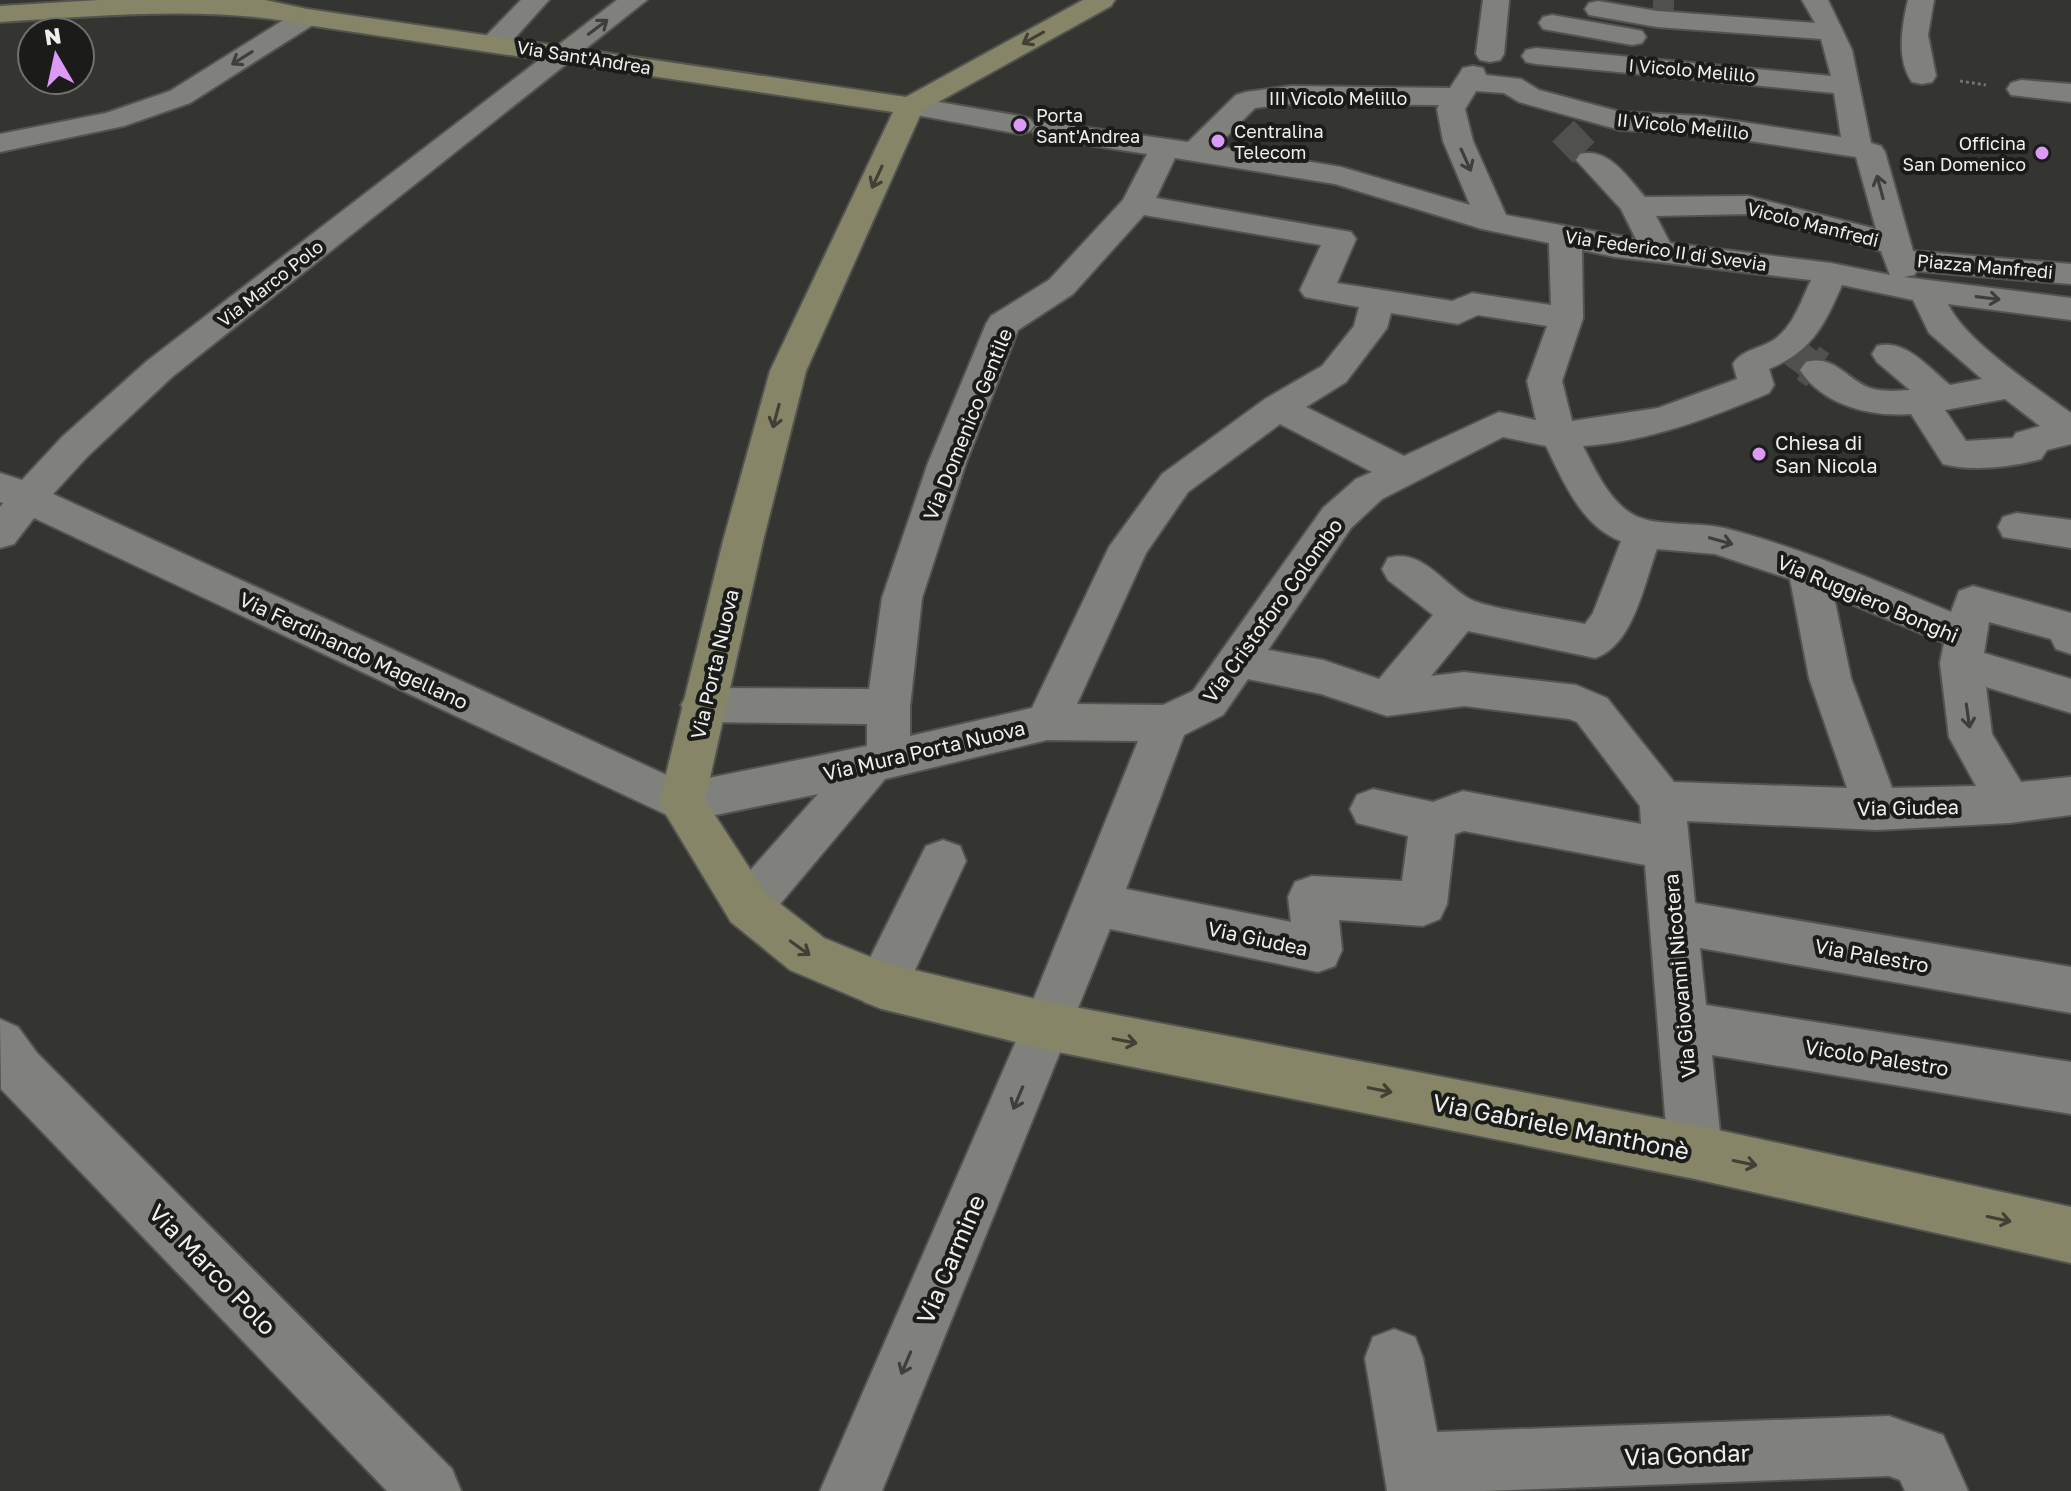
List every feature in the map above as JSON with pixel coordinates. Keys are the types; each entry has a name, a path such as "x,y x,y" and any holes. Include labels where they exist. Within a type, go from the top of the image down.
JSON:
{"street":[{"path":"228,0 258,8"},
{"path":"494,44 536,0"},
{"name":"Via Marco Polo","path":"0,534 13,492 236,308 634,0"},
{"path":"910,106 1102,0"},
{"path":"1493,222 1458,141 1451,109 1462,89 1490,54 1496,0"},
{"path":"1921,0 1914,35 1922,76"},
{"path":"1594,3 1657,19 1823,14"},
{"path":"1536,56 1538,34 1552,23 1594,3 1664,4 1729,16 1766,5 1823,14"},
{"path":"0,14 125,7 258,8"},
{"name":"Via Sant'Andrea","path":"258,8 910,106"},
{"path":"1823,14 1844,76 1857,148 1870,152 1907,270 1941,325 2011,386 2071,431"},
{"path":"0,143 98,124 157,107 180,97 307,17"},
{"path":"1552,23 1760,58 1844,76"},
{"name":"I Vicolo Melillo","path":"1490,54 1844,76"},
{"name":"II Vicolo Melillo","path":"1462,89 1511,85 1545,112 1620,121 1703,125 1857,148"},
{"name":"III Vicolo Melillo","path":"1180,150 1246,101 1269,96 1462,89"},
{"path":"2021,89 2071,93"},
{"name":"Via Federico II di Svevia","path":"910,106 1033,128 1277,163 1339,207 1493,222 1658,252 1831,273 1907,270"},
{"name":"Via Porta Nuova","path":"682,803 703,705 788,371 910,106"},
{"name":"Via Domenico Gentile","path":"881,762 902,598 947,463 1003,324 1061,287 1137,204 1180,150"},
{"path":"1591,160 1614,180 1636,207 1658,252"},
{"path":"1137,204 1339,207 1317,290 1458,313 1472,304 1566,318 1565,237"},
{"name":"Vicolo Manfredi","path":"1636,207 1748,205 1907,270"},
{"path":"1907,270 2071,309"},
{"name":"Piazza Manfredi","path":"1907,270 2071,274"},
{"path":"1831,273 1803,328 1799,356 1865,400 1931,399 2011,386"},
{"path":"1047,722 1129,547 1175,483 1278,408 1334,374 1370,328 1378,300"},
{"name":"Via Ruggiero Bonghi","path":"1566,318 1544,378 1545,392 1558,433 1601,511 1620,526 1644,532 1706,537 1754,550 1809,573 1964,649 1971,737 2010,804"},
{"path":"1889,354 1931,399 1956,455 2037,462 2029,442 2071,431"},
{"name":"Via Cristoforo Colombo","path":"1167,723 1208,703 1337,518 1369,489 1499,424 1517,431 1590,433 1697,411 1756,385 1750,364 1799,356"},
{"path":"1278,408 1404,472"},
{"name":"Via Ferdinando Magellano","path":"13,492 682,803"},
{"path":"2017,527 2071,534"},
{"path":"1402,569 1459,613 1595,642 1611,619 1644,532"},
{"path":"1809,573 1830,678 1877,810"},
{"path":"2071,638 2069,628 1973,602 1964,649 2071,696"},
{"path":"1387,699 1459,613"},
{"path":"1538,695 1551,632"},
{"path":"1238,661 1323,677 1387,699 1464,689 1538,695 1576,702 1592,710 1662,801"},
{"path":"703,705 888,707"},
{"name":"Via Mura Porta Nuova","path":"682,803 881,762 1047,722 1167,723"},
{"path":"682,803 748,907 807,954 882,986 1048,1026 1167,723"},
{"path":"748,907 881,762"},
{"name":"Via Giudea","path":"1662,801 1877,810 2010,804 2071,796"},
{"name":"Via Giovanni Nicotera","path":"1662,801 1695,1152"},
{"path":"1373,809 1433,822 1463,811 1667,849"},
{"name":"Via Giudea","path":"1096,904 1318,950 1312,897 1423,904 1433,822"},
{"path":"882,986 943,861"},
{"name":"Via Palestro","path":"1674,921 2071,990"},
{"name":"Via Gabriele Manthonè","path":"1048,1026 1695,1152 2071,1235"},
{"name":"Via Carmine","path":"851,1491 1048,1026"},
{"name":"Vicolo Palestro","path":"1683,1026 2071,1088"},
{"name":"Via Marco Polo","path":"6,1068 430,1491"},
{"path":"1394,1358 1415,1477"},
{"name":"Via Gondar","path":"1415,1477 1889,1446 1921,1457 1937,1491"}],"tunnel":[{"path":"1653,3 1674,4"},
{"path":"1563,131 1591,160"},
{"path":"1792,351 1811,365"},
{"path":"1808,363 1818,370"}],"place":[{"name":"Porta Sant'Andrea","path":"1020,125"},
{"name":"Centralina Telecom","path":"1218,141"},
{"name":"Officina San Domenico","path":"2042,153"},
{"name":"Chiesa di San Nicola","path":"1759,454"}]}
